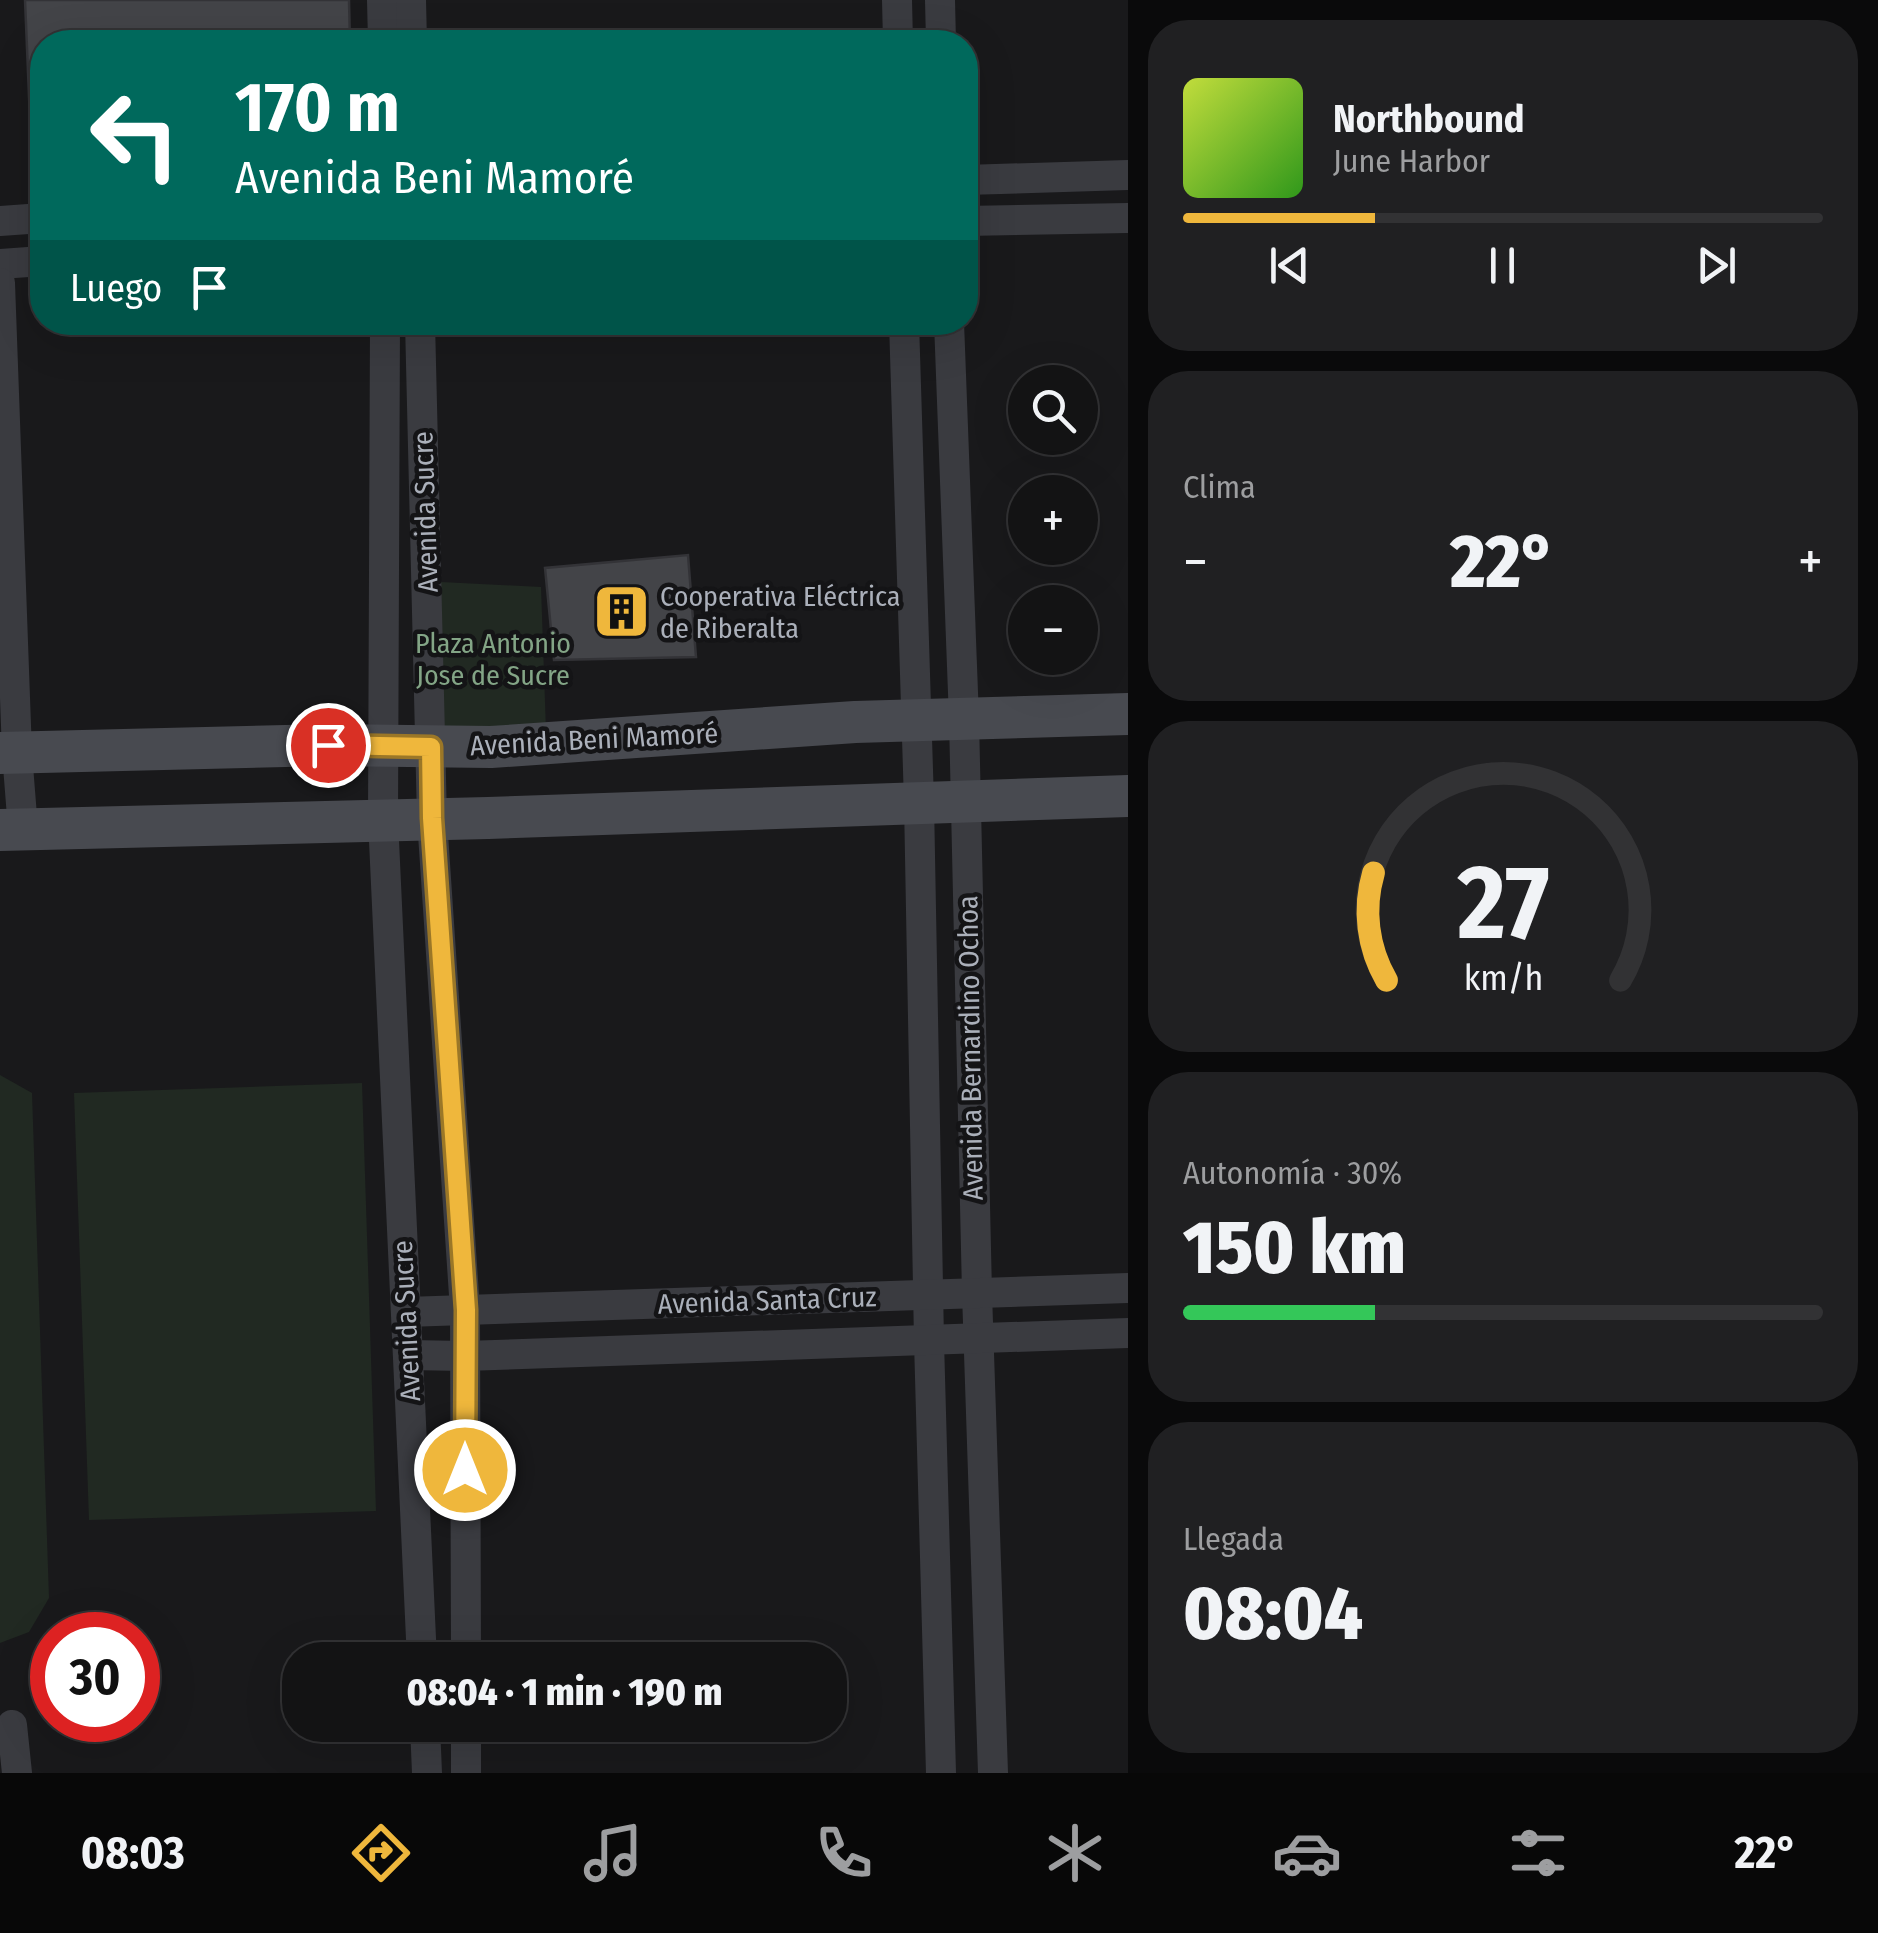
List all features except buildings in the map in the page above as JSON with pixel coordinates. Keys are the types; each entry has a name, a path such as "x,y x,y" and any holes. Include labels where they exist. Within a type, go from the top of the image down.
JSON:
{"street":[{"path":"382,0 383,30"},
{"path":"411,0 412,30"},
{"path":"898,0 898,30"},
{"path":"940,0 941,30"},
{"path":"978,180 1128,174"},
{"path":"978,221 1128,218"},
{"path":"0,221 30,219"},
{"path":"0,264 30,263"},
{"path":"0,283 11,830 1128,796"},
{"name":"Avenida Sucre","path":"386,335 383,819 421,1642"},
{"name":"Avenida Sucre","path":"420,335 432,818 466,1310 466,1642"},
{"name":"Avenida Bernardino Ochoa","path":"904,335 942,1773"},
{"name":"Avenida Bernardino Ochoa","path":"949,335 964,718 976,1293 994,1773"},
{"name":"Avenida Beni Mamoré","path":"8,753 382,746 491,748 916,719 1128,714"},
{"name":"Avenida Santa Cruz","path":"406,1312 1128,1288"},
{"name":"Avenida Santa Cruz","path":"408,1355 1128,1333"},
{"path":"12,1725 17,1773"},
{"path":"425,1742 427,1773"},
{"path":"466,1742 466,1773"}],"green space":[{"name":"Plaza Antonio Jose de Sucre","path":"441,582 541,587 546,731 442,733"},
{"path":"0,1075 32,1093 49,1598 41,1612 30,1612 29,1632 0,1643"},
{"path":"362,1083 376,1511 89,1520 74,1093"}],"place":[{"name":"Cooperativa Eléctrica de Riberalta","path":"621,612"}],"route":[{"path":"328,745 431,747 432,818 466,1310 465,1470"}]}
